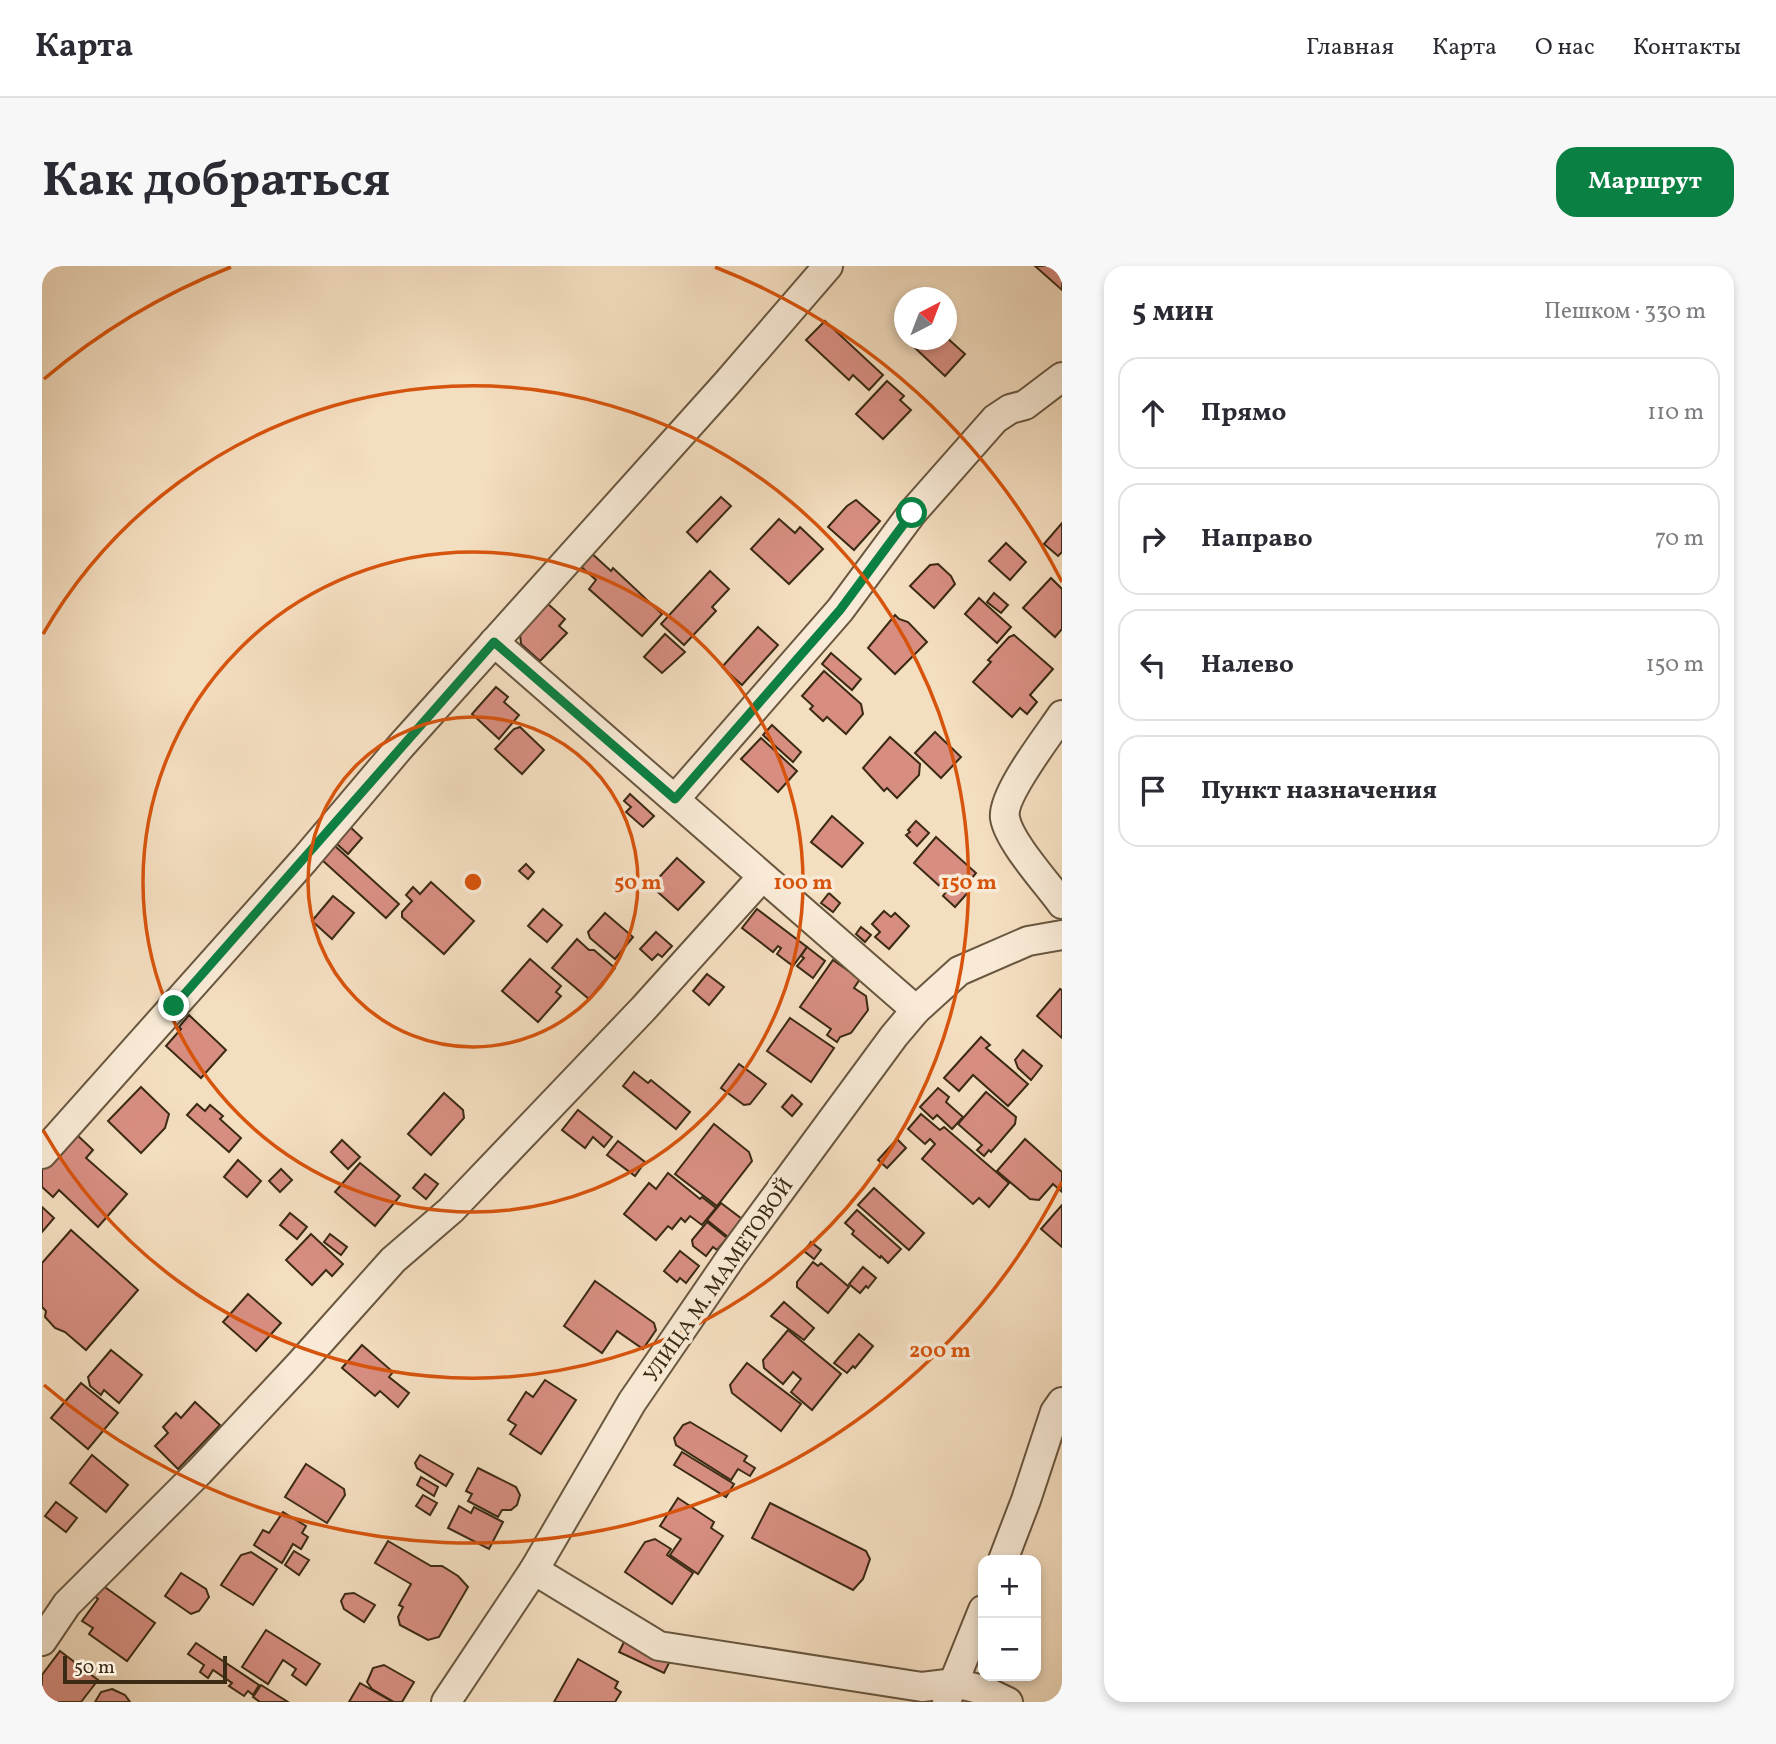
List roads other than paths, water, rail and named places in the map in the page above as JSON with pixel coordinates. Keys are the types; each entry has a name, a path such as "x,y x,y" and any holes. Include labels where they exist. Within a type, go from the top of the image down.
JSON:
{"street":[{"path":"42,1154 494,642 718,394 828,266"},
{"path":"675,799 840,610 912,513 995,419 1010,409 1025,405 1062,377"},
{"path":"494,642 916,1010"},
{"path":"1062,715 1008,796 1004,816 1011,834 1062,904"},
{"path":"42,1642 67,1604 209,1462 393,1260 451,1210 643,1009 762,877"},
{"name":"УЛИЦА М. МАМЕТОВОЙ","path":"446,1702 534,1570 632,1402 733,1256 894,1036 916,1010 959,971 1028,941 1062,934"},
{"path":"1005,1555 1055,1412 1062,1402"},
{"path":"534,1570 659,1646 950,1692 983,1690 1008,1702"},
{"path":"950,1692 980,1618"}]}
